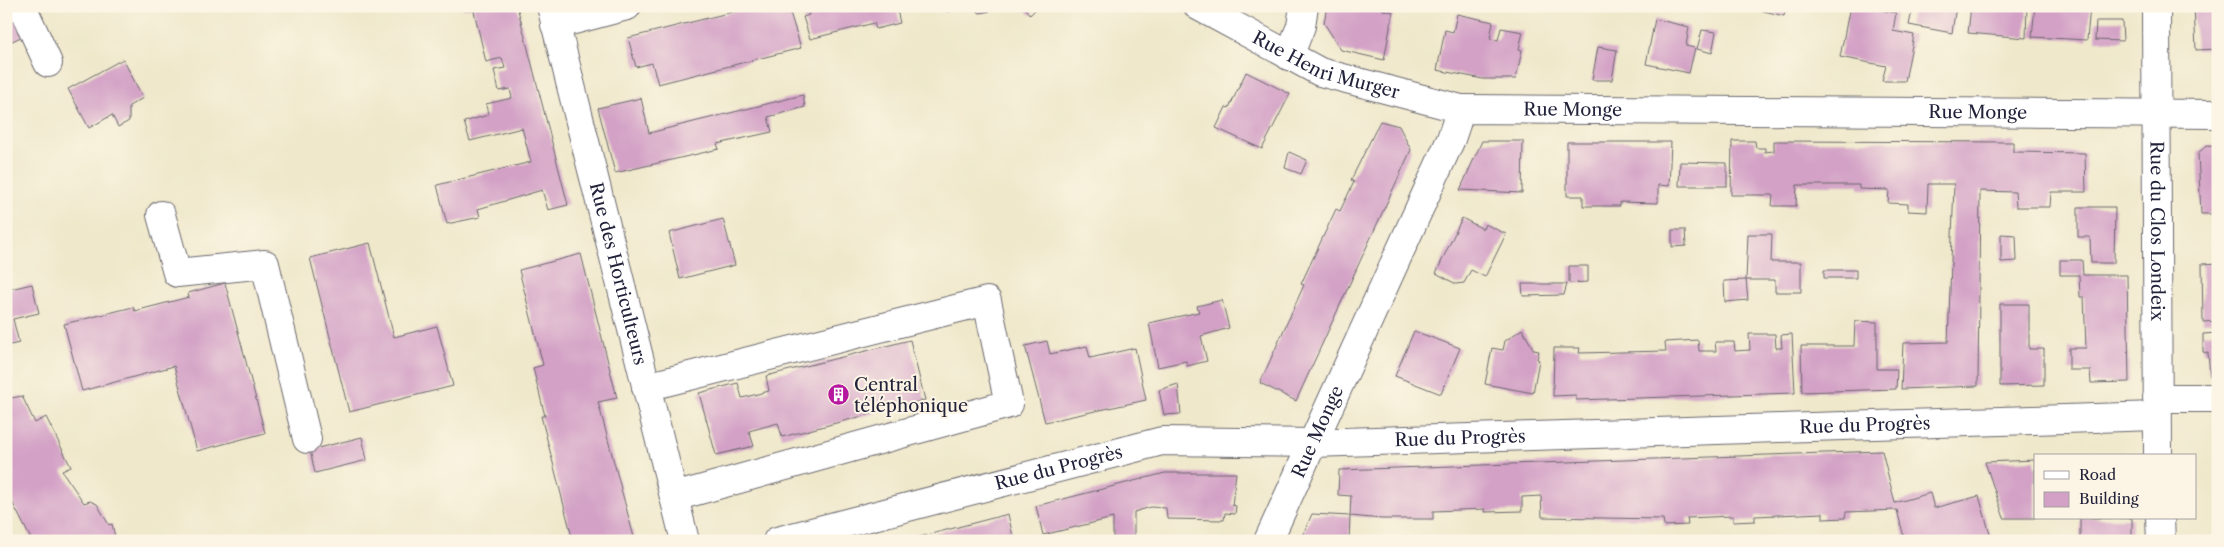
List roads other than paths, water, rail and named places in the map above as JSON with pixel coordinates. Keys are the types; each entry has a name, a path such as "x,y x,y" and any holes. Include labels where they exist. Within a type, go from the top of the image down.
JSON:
{"street":[{"path":"22,6 48,63"},
{"path":"553,16 627,6"},
{"name":"Rue Henri Murger","path":"1198,6 1320,72 1461,109"},
{"path":"1289,56 1301,26 1304,6"},
{"name":"Rue du Clos Londeix","path":"2156,6 2156,407 2158,454"},
{"name":"Rue des Horticulteurs","path":"553,16 686,541"},
{"name":"Rue Monge","path":"1268,541 1453,133 1461,109 2218,114"},
{"path":"162,215 177,273 265,264 307,439"},
{"path":"646,386 986,301 1009,404 674,497"},
{"name":"Rue du Progrès","path":"777,541 1162,441 1312,443 2156,407 2218,398"},
{"path":"2160,520 2161,541"}],"place":[{"name":"Central téléphonique","path":"838,395"}]}
